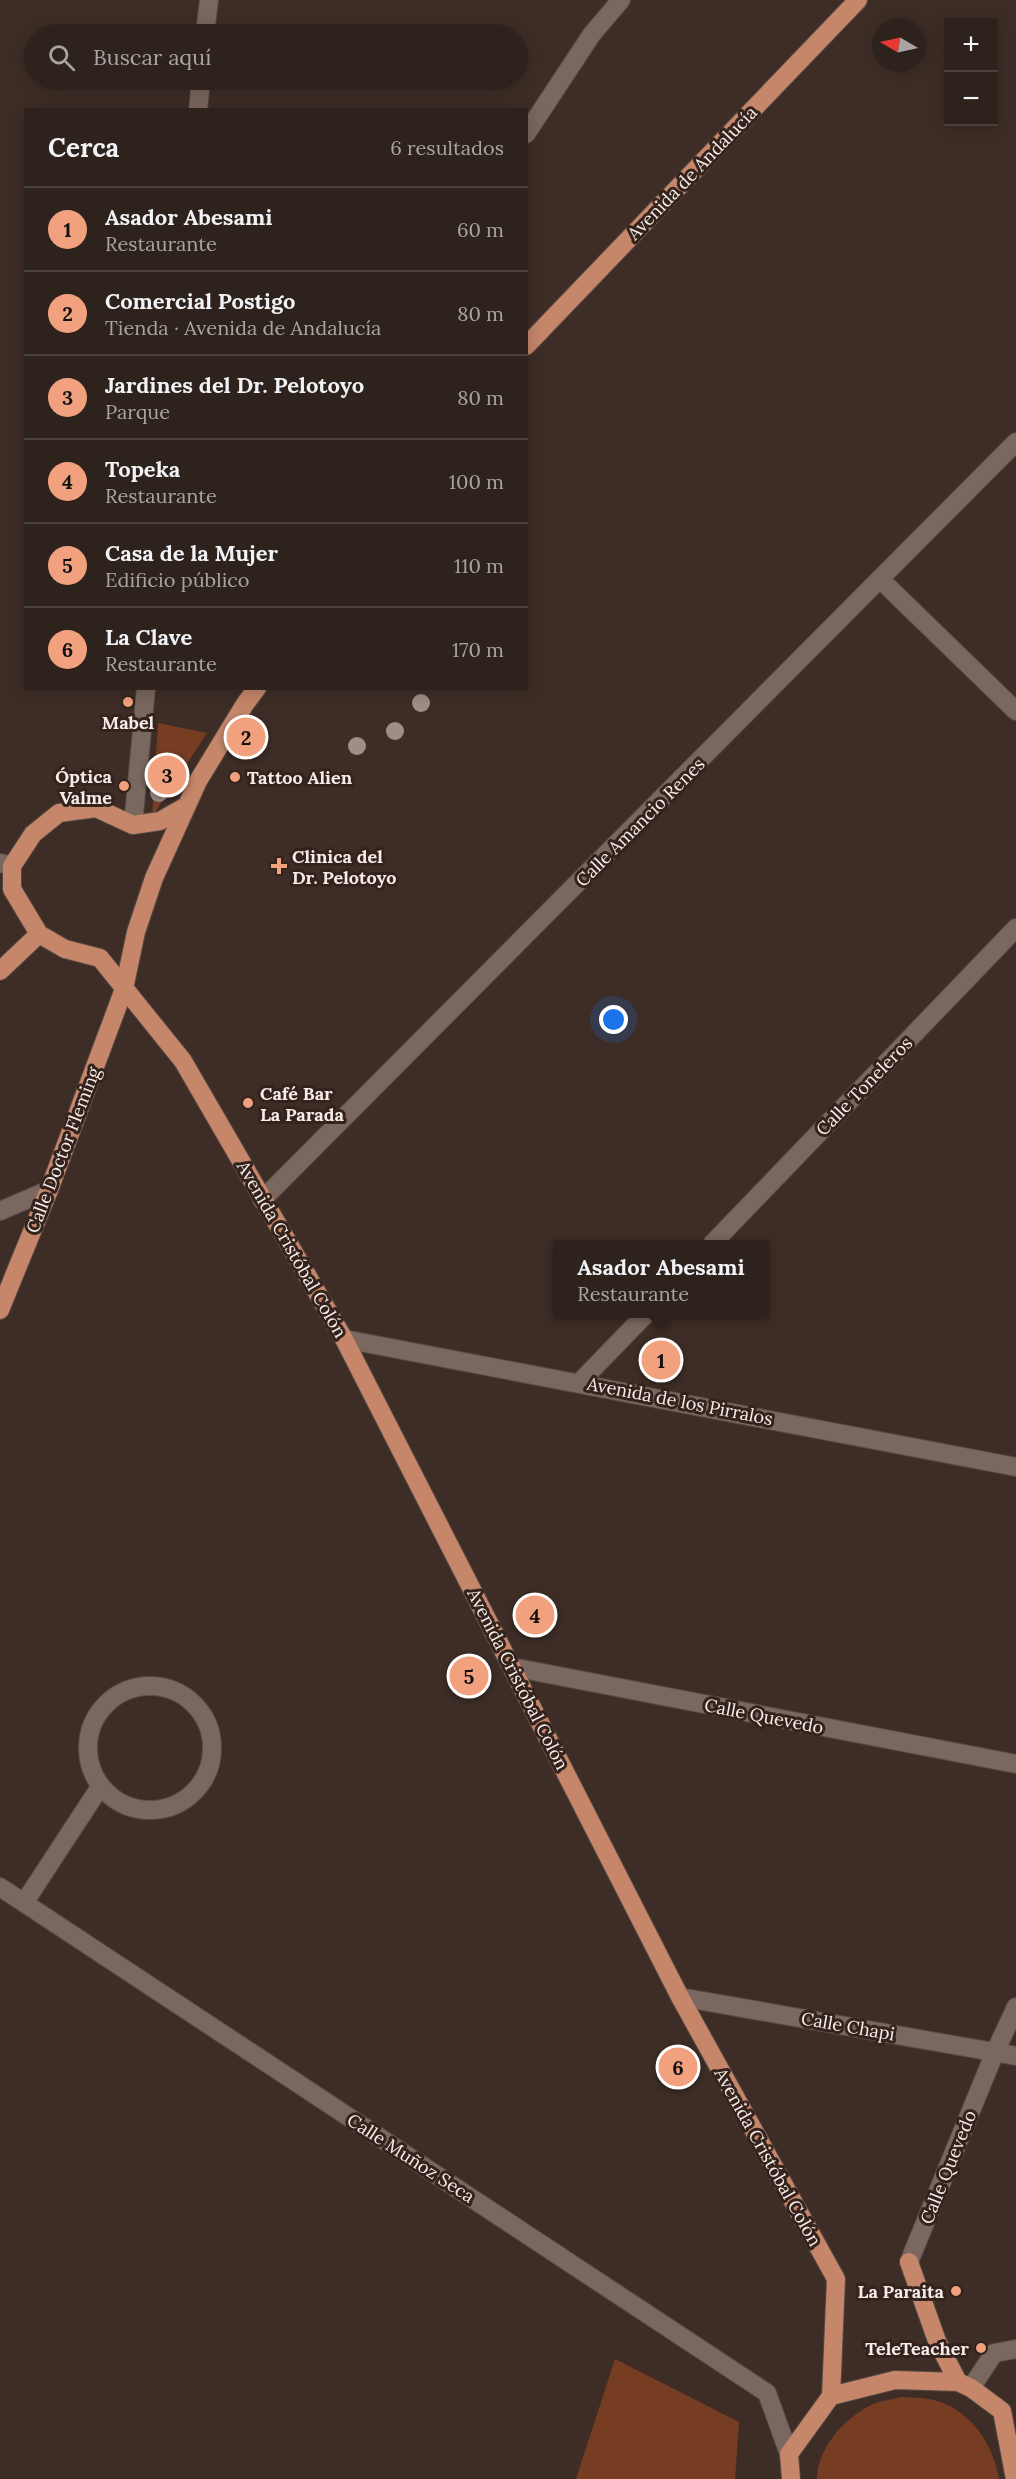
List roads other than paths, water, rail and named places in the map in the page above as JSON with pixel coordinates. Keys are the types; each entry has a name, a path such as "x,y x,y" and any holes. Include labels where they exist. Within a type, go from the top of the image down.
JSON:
{"main road":[{"name":"Avenida de Andalucía","path":"528,344 858,0"},
{"path":"124,989 136,932 154,878 186,806 249,696"},
{"path":"0,971 39,934 12,889 6,864 33,834 59,813 96,808 134,825 160,821 186,806"},
{"name":"Avenida Cristóbal Colón","path":"39,934 65,949 99,958 183,1061 344,1339 680,1997 836,2280 831,2396"},
{"name":"Calle Doctor Fleming","path":"0,1310 49,1190 124,989"},
{"path":"909,2262 937,2341 965,2385 1002,2411 1015,2479"},
{"path":"791,2479 789,2454 831,2396 895,2380 965,2385"}],"street":[{"path":"207,24 209,0"},
{"path":"528,131 592,34 621,0"},
{"path":"198,108 200,90"},
{"name":"Calle Amancio Renes","path":"262,1200 1016,442"},
{"path":"881,580 1016,711"},
{"path":"134,825 146,690"},
{"name":"Calle Toneleros","path":"717,1240 1016,928"},
{"path":"0,1211 49,1190"},
{"path":"580,1382 642,1318"},
{"name":"Avenida de los Pirralos","path":"344,1339 580,1382 1016,1467"},
{"name":"Calle Quevedo","path":"512,1667 1016,1764"},
{"path":"151,1684 178,1691 200,1709 212,1734 211,1763 199,1788 176,1806 149,1812 121,1805 100,1787 87,1761 88,1733 101,1708 123,1690 151,1684"},
{"path":"24,1903 100,1787"},
{"name":"Calle Muñoz Seca","path":"0,1887 767,2393 789,2454"},
{"name":"Calle Chapi","path":"680,1997 1016,2056"},
{"name":"Calle Quevedo","path":"909,2262 995,2052 1016,2007"},
{"path":"965,2385 994,2354 1016,2349"}],"place":[{"name":"Mabel","path":"128,702"},
{"name":"Comercial Postigo","path":"246,737"},
{"name":"Jardines del Dr. Pelotoyo","path":"167,775"},
{"name":"Tattoo Alien","path":"235,777"},
{"name":"Óptica Valme","path":"124,786"},
{"name":"Clinica del Dr. Pelotoyo","path":"279,866"},
{"name":"Café Bar La Parada","path":"248,1103"},
{"name":"Asador Abesami","path":"661,1360"},
{"name":"Topeka","path":"535,1615"},
{"name":"Casa de la Mujer","path":"469,1676"},
{"name":"La Clave","path":"678,2067"},
{"name":"La Paraita","path":"956,2291"},
{"name":"TeleTeacher","path":"981,2348"}]}
